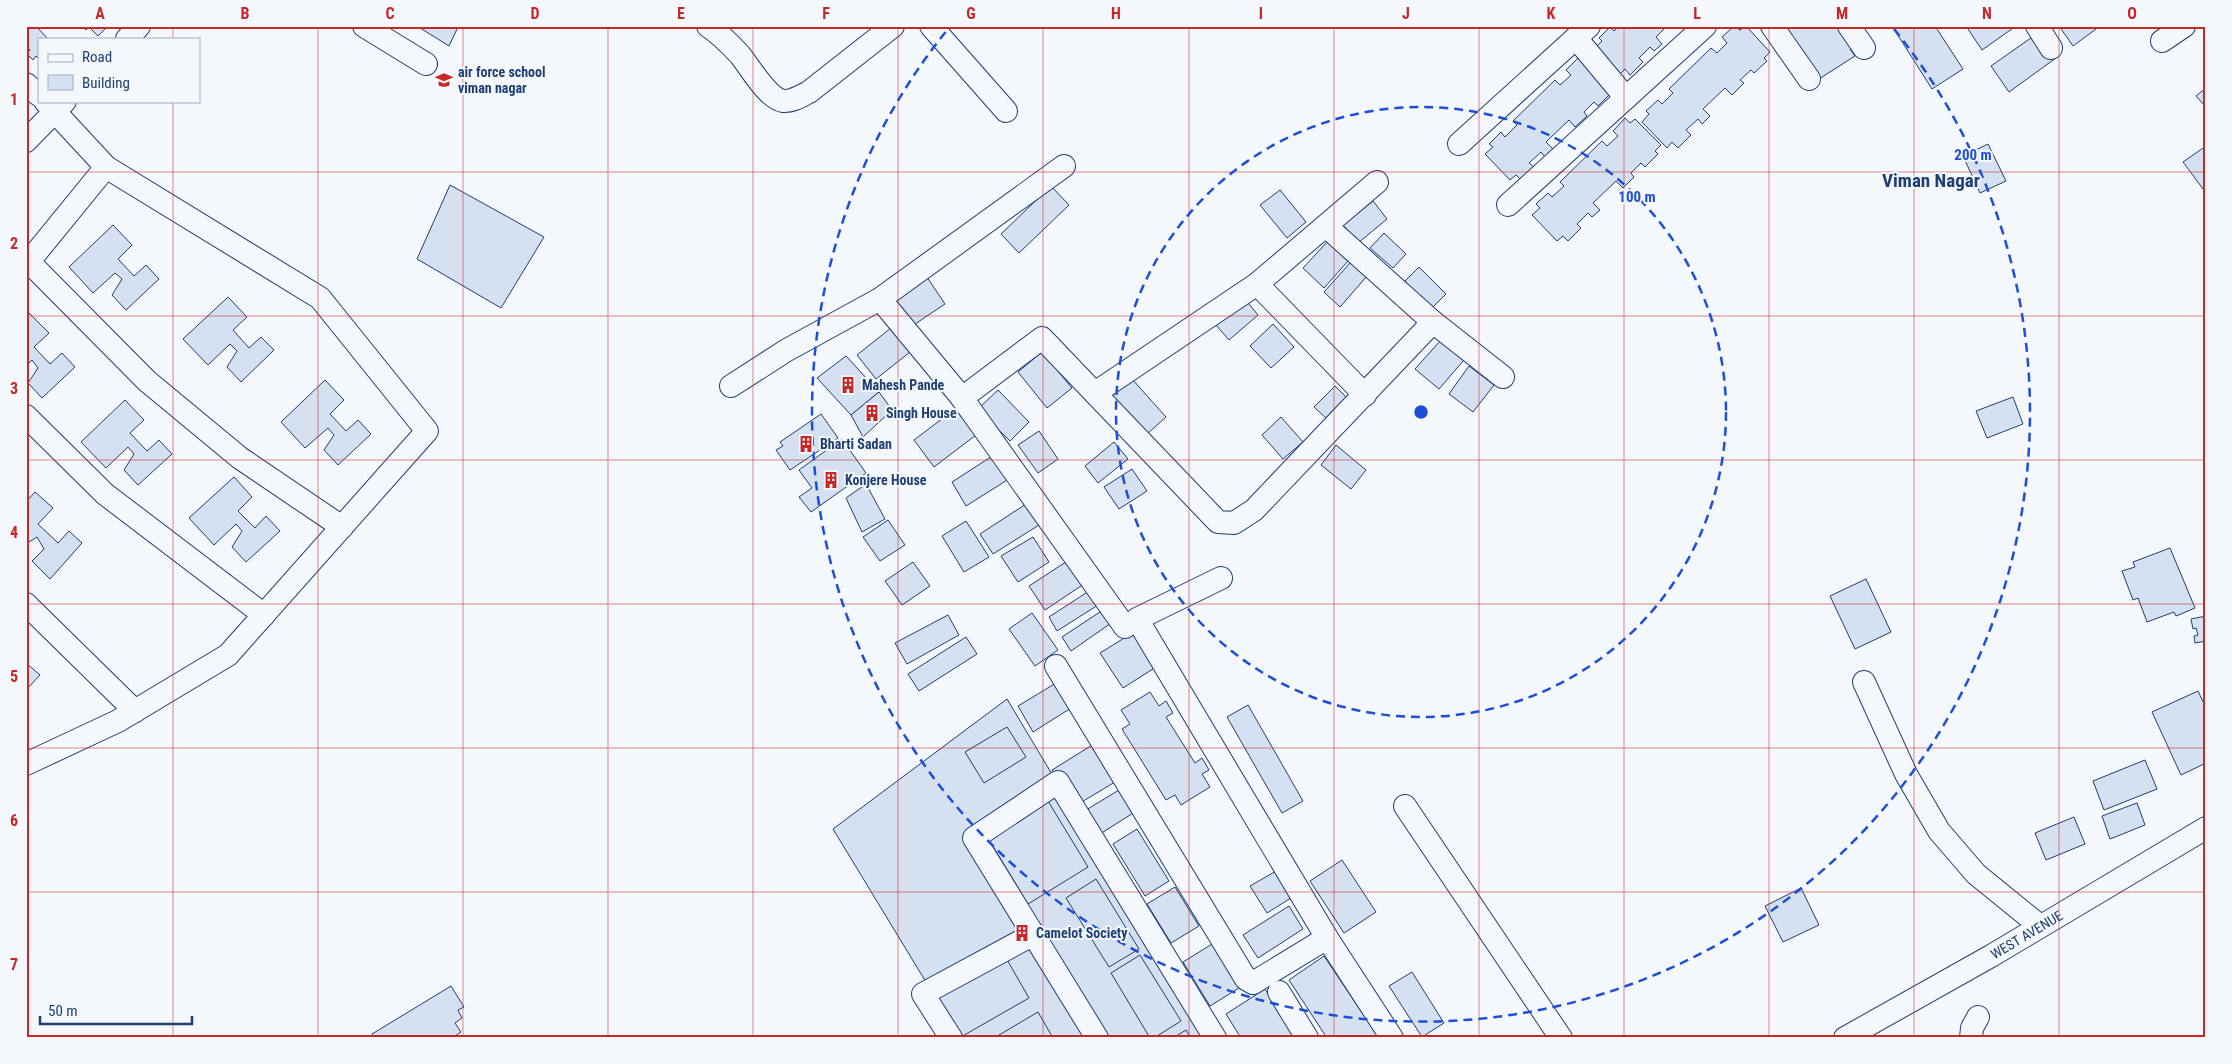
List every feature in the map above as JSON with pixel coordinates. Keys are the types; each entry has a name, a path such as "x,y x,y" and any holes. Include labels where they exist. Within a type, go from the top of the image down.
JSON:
{"street":[{"path":"128,38 139,26"},
{"path":"364,26 426,64"},
{"path":"708,26 718,32 774,96 783,101 794,99 809,92 893,26"},
{"path":"931,26 1006,111"},
{"path":"1508,205 1705,26"},
{"path":"1772,26 1809,78"},
{"path":"1849,26 1864,48"},
{"path":"2037,26 2051,48"},
{"path":"2162,41 2184,26"},
{"path":"1459,144 1583,32 1626,98"},
{"path":"26,84 38,94"},
{"path":"26,141 56,104 106,167 320,298 426,431 228,655 135,711 27,763"},
{"path":"731,386 794,347 880,299 1064,166"},
{"path":"106,167 28,264 147,381 240,458 342,527"},
{"path":"1095,394 1257,284 1377,182"},
{"path":"1327,226 1434,322 1503,377"},
{"path":"1257,284 1365,395"},
{"path":"880,299 962,398 1125,627"},
{"path":"962,398 1042,338 1218,522 1234,523 1254,510 1434,322"},
{"path":"26,416 105,494 264,615"},
{"path":"1221,578 1137,619 1327,938 1392,1038"},
{"path":"26,604 135,711"},
{"path":"1056,666 1246,979 1252,983 1327,938"},
{"path":"1864,682 1906,774 1939,831 1976,874 2040,926"},
{"path":"1097,1038 974,838 1058,782 1215,1038"},
{"path":"1405,806 1561,1038"},
{"name":"WEST AVENUE","path":"1845,1038 2206,828"},
{"path":"951,1038 923,994 1034,934"},
{"path":"1279,992 1307,1038"}],"building":[{"path":"26,26 36,26 47,38 38,38 38,58 36,56 33,60 26,53 30,50 26,46"},
{"path":"83,26 108,26 98,36 89,27 86,30"},
{"path":"417,26 457,26 458,27 449,46"},
{"path":"1619,26 1667,26 1656,37 1662,44 1654,51 1650,47 1639,58 1643,62 1630,75 1625,69 1619,75 1594,49 1602,41 1599,38 1610,27 1614,31"},
{"path":"1734,26 1740,30 1746,26 1770,52 1764,58 1767,61 1754,73 1751,70 1740,80 1744,83 1732,95 1725,88 1703,109 1710,116 1702,124 1698,119 1686,130 1691,135 1678,148 1672,142 1667,148 1642,122 1649,114 1646,111 1658,100 1662,104 1673,93 1669,89 1711,48 1717,53 1727,43 1722,37"},
{"path":"1785,26 1840,26 1854,47 1850,49 1855,56 1819,79"},
{"path":"1892,26 1935,26 1963,69 1932,89"},
{"path":"1966,26 2016,26 1982,50"},
{"path":"2059,26 2100,26 2073,46"},
{"path":"2038,33 2056,58 2009,92 1991,66"},
{"path":"1578,58 1611,93 1598,106 1594,102 1584,112 1587,116 1575,127 1569,120 1546,142 1553,149 1545,157 1541,152 1529,163 1534,167 1521,180 1516,175 1510,180 1485,154 1493,147 1489,144 1501,132 1505,137 1517,125 1513,121 1555,80 1560,85 1571,75 1566,70"},
{"path":"2206,88 2206,107 2196,96"},
{"path":"1625,118 1630,123 1635,119 1661,145 1655,151 1658,154 1645,167 1641,163 1631,173 1634,177 1623,188 1616,181 1593,203 1600,210 1592,217 1588,213 1577,224 1581,228 1568,241 1563,236 1557,241 1532,215 1540,208 1536,204 1548,193 1552,197 1564,186 1560,182 1602,141 1607,146 1618,136 1613,131"},
{"path":"1988,144 2006,181 1980,193 1963,156"},
{"path":"2206,146 2206,193 2183,162"},
{"path":"450,185 544,237 501,308 417,259"},
{"path":"1051,186 1069,205 1019,253 1001,234"},
{"path":"1280,190 1306,222 1287,238 1260,205"},
{"path":"1373,201 1387,219 1358,243 1343,225"},
{"path":"113,225 132,245 118,259 134,276 146,265 159,279 126,310 112,295 122,279 115,273 93,293 69,267"},
{"path":"1384,233 1406,254 1393,268 1370,248"},
{"path":"1327,242 1348,261 1324,288 1303,268"},
{"path":"1351,262 1367,276 1340,307 1324,292"},
{"path":"1419,267 1446,294 1432,308 1405,281"},
{"path":"927,277 945,304 909,328 891,300"},
{"path":"228,297 247,317 233,330 249,348 261,337 274,350 241,382 227,367 237,351 230,344 208,365 183,339"},
{"path":"1245,299 1258,315 1229,340 1215,324"},
{"path":"29,313 49,333 34,347 50,364 62,353 75,367 42,398 28,383 38,368 32,360 26,366 26,316"},
{"path":"1273,324 1294,347 1271,368 1250,346"},
{"path":"891,328 910,352 876,379 857,355"},
{"path":"1441,340 1464,360 1439,389 1415,369"},
{"path":"1042,352 1072,388 1047,408 1018,372"},
{"name":"Mahesh Pande","path":"846,356 879,392 851,415 817,378"},
{"path":"1469,366 1494,385 1473,412 1449,394"},
{"path":"1132,379 1166,417 1146,435 1112,396"},
{"path":"325,380 344,400 330,414 346,431 358,420 371,434 338,465 324,450 334,435 328,428 305,448 281,422"},
{"path":"1335,386 1346,397 1326,418 1314,407"},
{"path":"998,390 1029,422 1010,441 978,409"},
{"name":"Singh House","path":"879,392 892,410 863,437 851,415"},
{"path":"2013,397 2023,424 1987,438 1976,411"},
{"path":"125,400 144,420 130,433 147,451 159,440 172,454 138,485 124,470 134,454 128,447 106,468 81,442"},
{"path":"955,409 976,435 934,467 914,440"},
{"name":"Bharti Sadan","path":"821,414 838,438 790,470 776,450 783,446 780,442"},
{"path":"1281,417 1303,442 1283,459 1262,435"},
{"path":"1039,431 1058,459 1038,473 1018,445"},
{"name":"Konjere House","path":"842,439 866,473 811,512 799,497 812,488 799,470"},
{"path":"1114,442 1128,459 1098,483 1085,466"},
{"path":"1336,445 1366,470 1351,489 1321,465"},
{"path":"997,453 1012,477 966,506 952,482"},
{"path":"1132,469 1147,491 1119,509 1104,487"},
{"path":"234,477 252,497 238,511 255,528 266,516 280,531 246,562 232,547 242,531 236,524 214,545 189,518"},
{"path":"866,484 885,519 862,532 846,498"},
{"path":"35,492 53,508 38,524 58,543 69,531 82,543 50,579 32,561 44,549 37,537 26,544 26,502"},
{"path":"1026,504 1039,525 993,554 980,534"},
{"path":"888,520 905,545 880,561 863,537"},
{"path":"966,521 989,557 964,572 942,536"},
{"path":"1033,537 1049,562 1018,582 1001,556"},
{"path":"2170,548 2195,608 2176,616 2174,612 2147,622 2138,598 2133,600 2122,571 2135,567 2133,562"},
{"path":"1069,560 1084,584 1045,610 1029,586"},
{"path":"913,562 930,586 902,605 885,581"},
{"path":"1866,579 1891,632 1855,649 1830,596"},
{"path":"1089,591 1098,605 1057,631 1049,617"},
{"path":"1106,608 1114,621 1071,651 1062,637"},
{"path":"1032,613 1058,650 1035,666 1009,629"},
{"path":"948,615 959,635 907,664 895,643"},
{"path":"2206,616 2206,641 2195,643 2194,636 2198,635 2196,628 2193,629 2191,619"},
{"path":"1134,632 1156,667 1123,688 1100,653"},
{"path":"966,637 977,654 919,691 908,674"},
{"path":"26,663 40,675 26,690"},
{"path":"1056,683 1071,708 1033,732 1018,706"},
{"path":"2198,691 2206,708 2206,763 2181,775 2152,712"},
{"path":"1150,692 1159,706 1166,701 1173,713 1166,717 1195,763 1202,758 1209,770 1202,774 1210,787 1181,805 1175,795 1166,800 1122,729 1130,724 1121,710"},
{"name":"Camelot Society","path":"1007,699 1210,1038 960,1038 833,829"},
{"path":"1248,705 1303,801 1282,813 1227,717"},
{"path":"1007,727 1026,757 984,783 965,752"},
{"path":"1097,742 1120,779 1075,806 1052,770"},
{"path":"2145,760 2157,789 2104,810 2093,781"},
{"path":"1124,787 1138,810 1100,834 1086,810"},
{"path":"1048,801 1088,867 1028,904 988,838"},
{"path":"2137,803 2145,825 2110,839 2102,816"},
{"path":"2074,817 2085,844 2046,860 2035,833"},
{"path":"1137,829 1169,881 1145,896 1113,844"},
{"path":"1342,860 1376,912 1344,933 1310,881"},
{"path":"1278,870 1294,896 1267,913 1250,886"},
{"path":"1096,879 1139,949 1109,967 1066,898"},
{"path":"1175,887 1199,926 1171,943 1147,904"},
{"path":"1801,888 1819,925 1783,942 1765,906"},
{"path":"1289,906 1303,929 1258,958 1243,935"},
{"path":"1212,944 1239,988 1210,1006 1183,962"},
{"path":"1140,955 1181,1021 1154,1038 1150,1038 1111,973"},
{"path":"1324,956 1379,1038 1327,1038 1289,980"},
{"path":"1006,958 1029,998 959,1038 934,999"},
{"path":"1412,972 1444,1023 1422,1037 1389,986"},
{"path":"451,986 464,1007 458,1010 462,1018 455,1023 461,1032 452,1038 374,1038 372,1034"},
{"path":"1265,989 1296,1038 1241,1038 1226,1014"},
{"path":"1038,1012 1053,1038 994,1038"},
{"path":"1186,1030 1191,1038 1173,1038"}],"place":[{"name":"air force school viman nagar","path":"444,80"},
{"name":"Mahesh Pande","path":"848,385"},
{"name":"Singh House","path":"872,413"},
{"name":"Bharti Sadan","path":"806,444"},
{"name":"Konjere House","path":"831,480"},
{"name":"Camelot Society","path":"1022,933"}],"district":[{"name":"Viman Nagar","path":"1931,180"}]}
